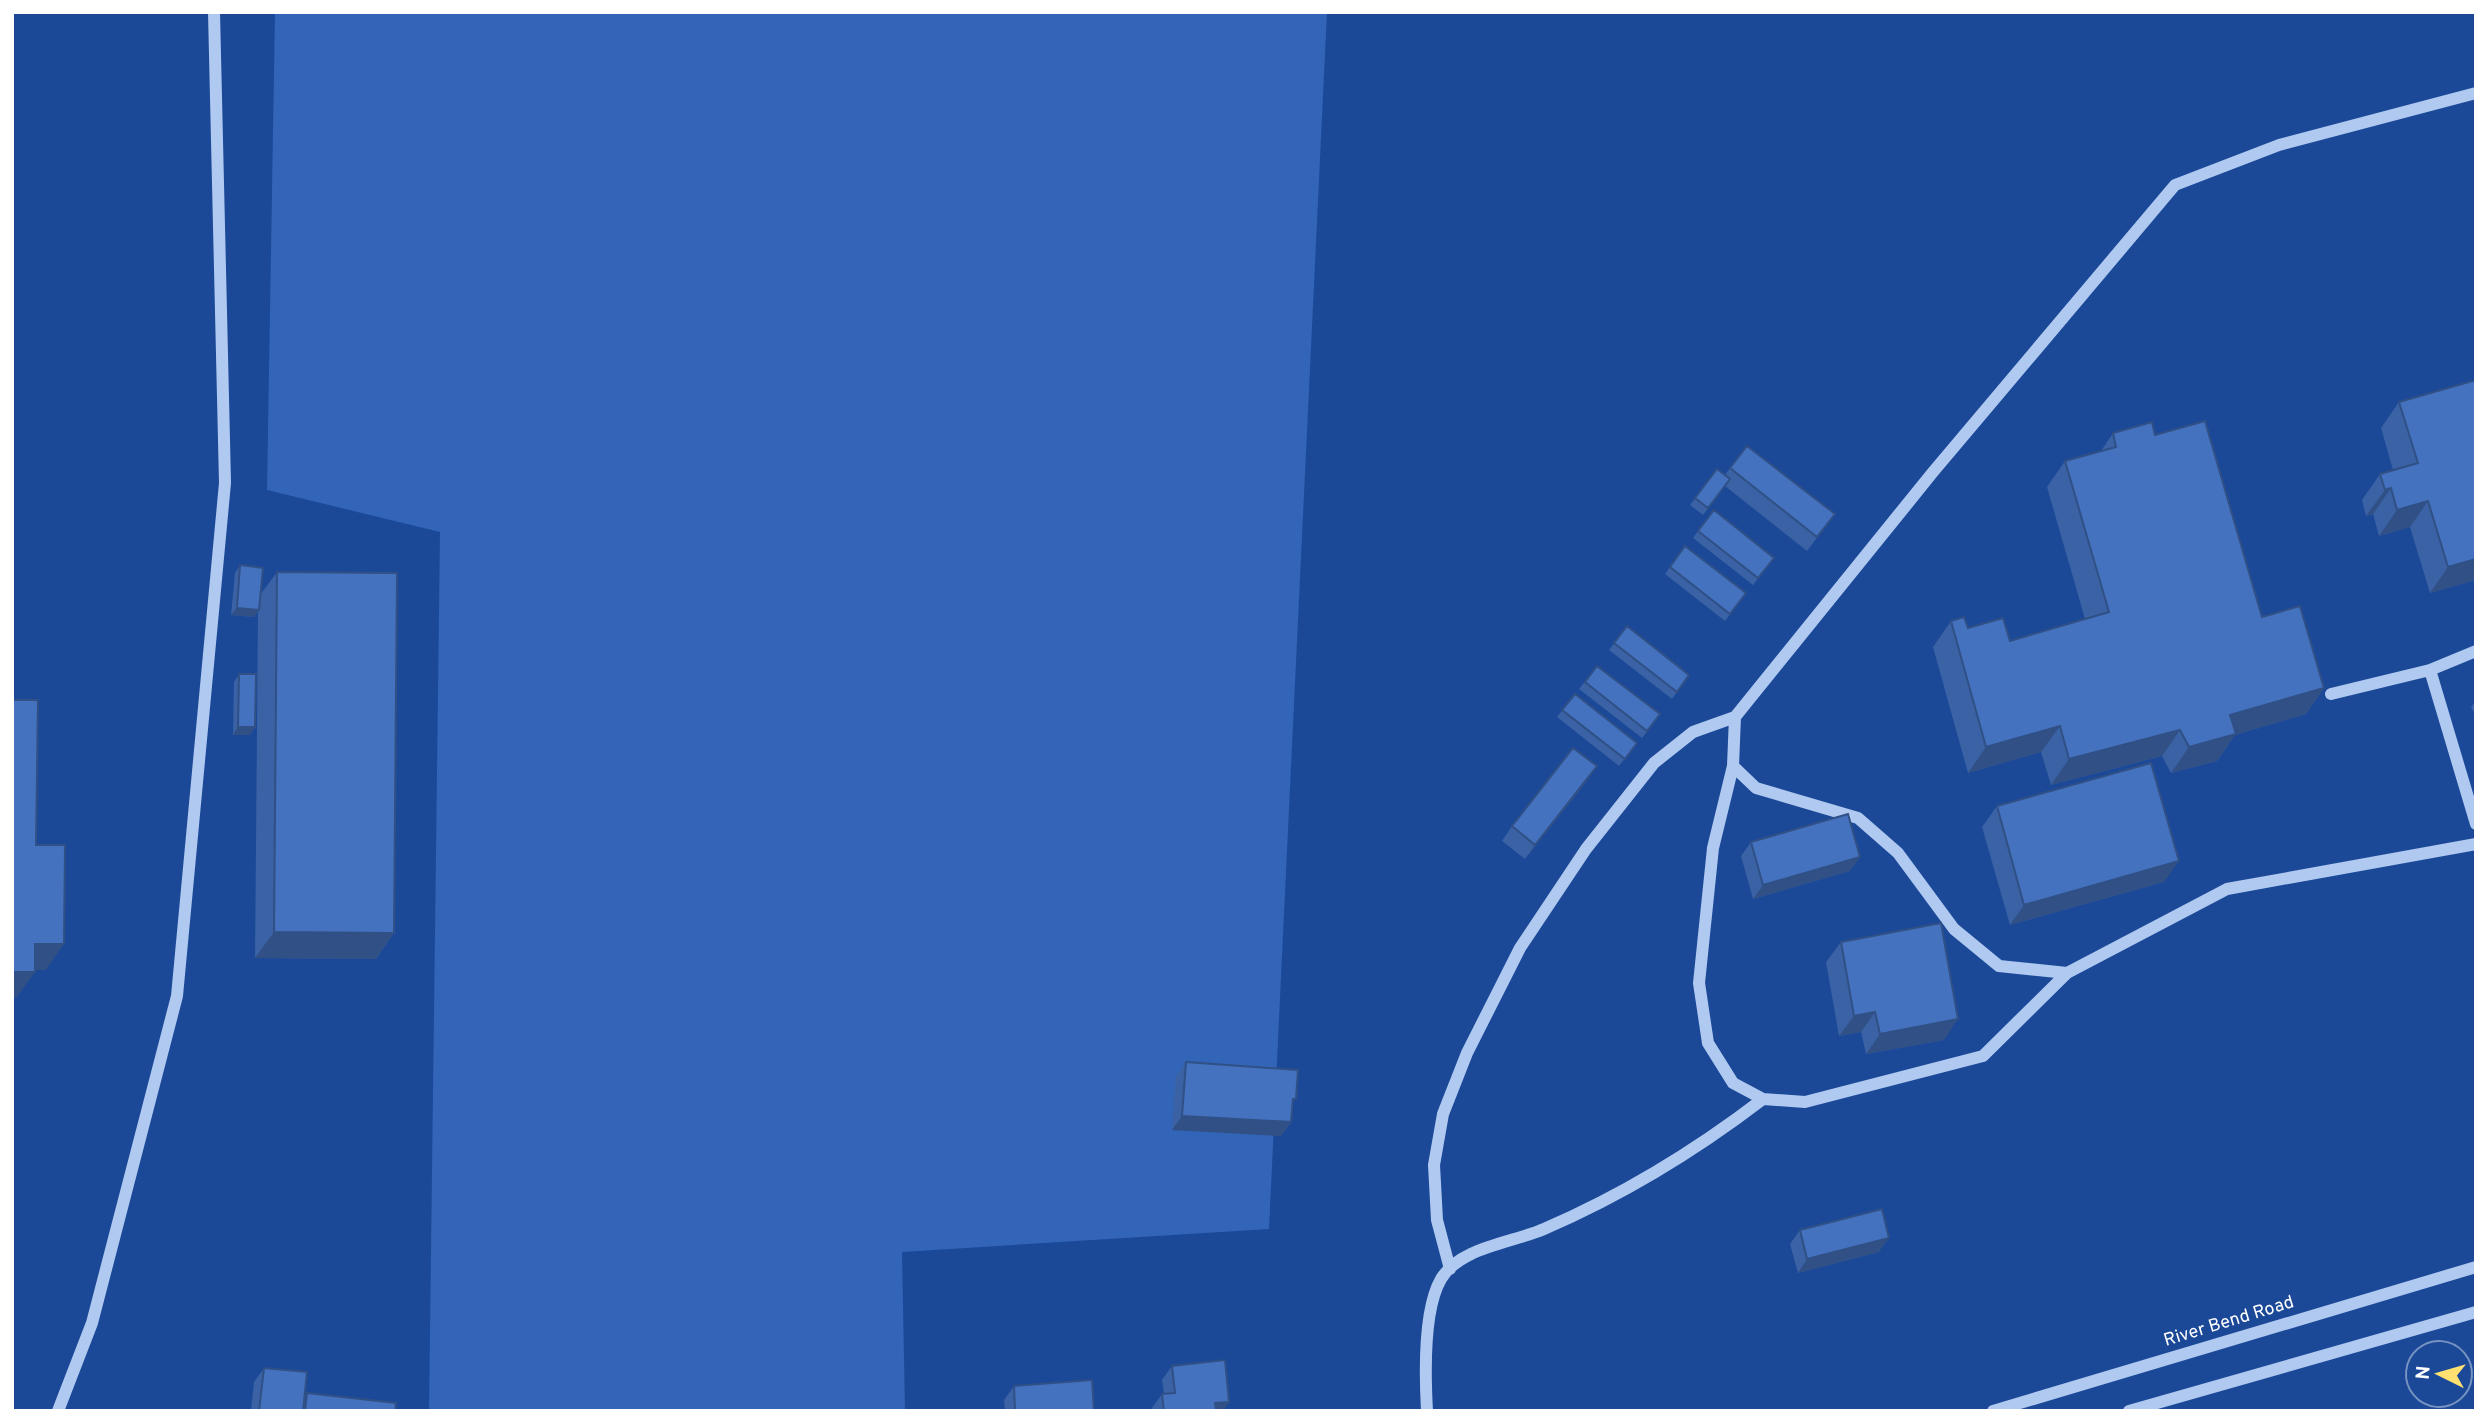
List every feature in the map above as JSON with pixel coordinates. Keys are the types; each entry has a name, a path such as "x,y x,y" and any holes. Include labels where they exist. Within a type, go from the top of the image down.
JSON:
{"street":[{"path":"58,1411 92,1323 177,996 225,483 214,12"},
{"path":"1450,1269 1437,1220 1434,1165 1443,1114 1467,1053 1520,948 1586,849 1654,763 1693,732 1735,717 1933,472 2175,185 2279,145 2476,93"},
{"path":"2331,694 2430,670 2476,651"},
{"path":"2430,670 2476,824"},
{"path":"1735,717 1733,766 1713,848 1699,983 1707,1043 1733,1083 1763,1099 1805,1101 1983,1056 2067,973 2227,888 2476,844"},
{"path":"1733,766 1756,788 1858,818 1898,853 1954,929 2000,966 2067,973"},
{"path":"1427,1411 1429,1317 1440,1280 1457,1261 1542,1230 1629,1189 1709,1140 1763,1099"},
{"name":"River Bend Road","path":"1993,1411 2476,1267"},
{"path":"2129,1411 2476,1312"}],"shaded area":[{"path":"275,12 1327,12 1269,1229 902,1252 905,1411 429,1411 440,532 267,490"}],"building":[{"path":"2476,380 2476,559 2448,567 2428,501 2397,510 2391,488 2385,490 2380,474 2418,463 2399,402"},
{"path":"2205,421 2262,617 2300,606 2324,688 2230,715 2236,734 2189,747 2180,730 2069,759 2060,726 1986,747 1951,621 1964,617 1968,628 2003,618 2010,641 2109,612 2065,461 2116,447 2113,433 2152,422 2155,435"},
{"path":"1747,446 1835,514 1817,537 1730,468"},
{"path":"1717,469 1730,479 1708,508 1695,498"},
{"path":"1714,510 1774,558 1758,578 1698,531"},
{"path":"1685,546 1746,593 1730,614 1670,567"},
{"path":"240,565 263,568 259,610 237,608"},
{"path":"277,572 397,573 394,933 274,932"},
{"path":"1627,626 1689,675 1677,692 1614,643"},
{"path":"1597,666 1660,714 1647,731 1585,682"},
{"path":"239,674 256,674 255,727 238,727"},
{"path":"1575,694 1637,743 1625,759 1562,710"},
{"path":"12,700 38,700 36,845 65,845 64,944 35,944 35,972 12,972"},
{"path":"1573,748 1597,766 1535,845 1512,826"},
{"path":"2151,763 2179,861 2024,905 1997,806"},
{"path":"1848,814 1860,857 1763,885 1751,842"},
{"path":"1941,923 1958,1019 1880,1034 1875,1012 1854,1016 1841,942"},
{"path":"1186,1062 1298,1070 1291,1122 1182,1116"},
{"path":"1882,1209 1889,1238 1807,1259 1800,1230"},
{"path":"1225,1360 1229,1402 1215,1403 1216,1411 1164,1411 1162,1394 1175,1393 1172,1366"},
{"path":"264,1368 307,1372 303,1411 259,1411"},
{"path":"1092,1380 1094,1411 1015,1411 1014,1386"},
{"path":"307,1393 396,1403 395,1411 305,1411"}]}
